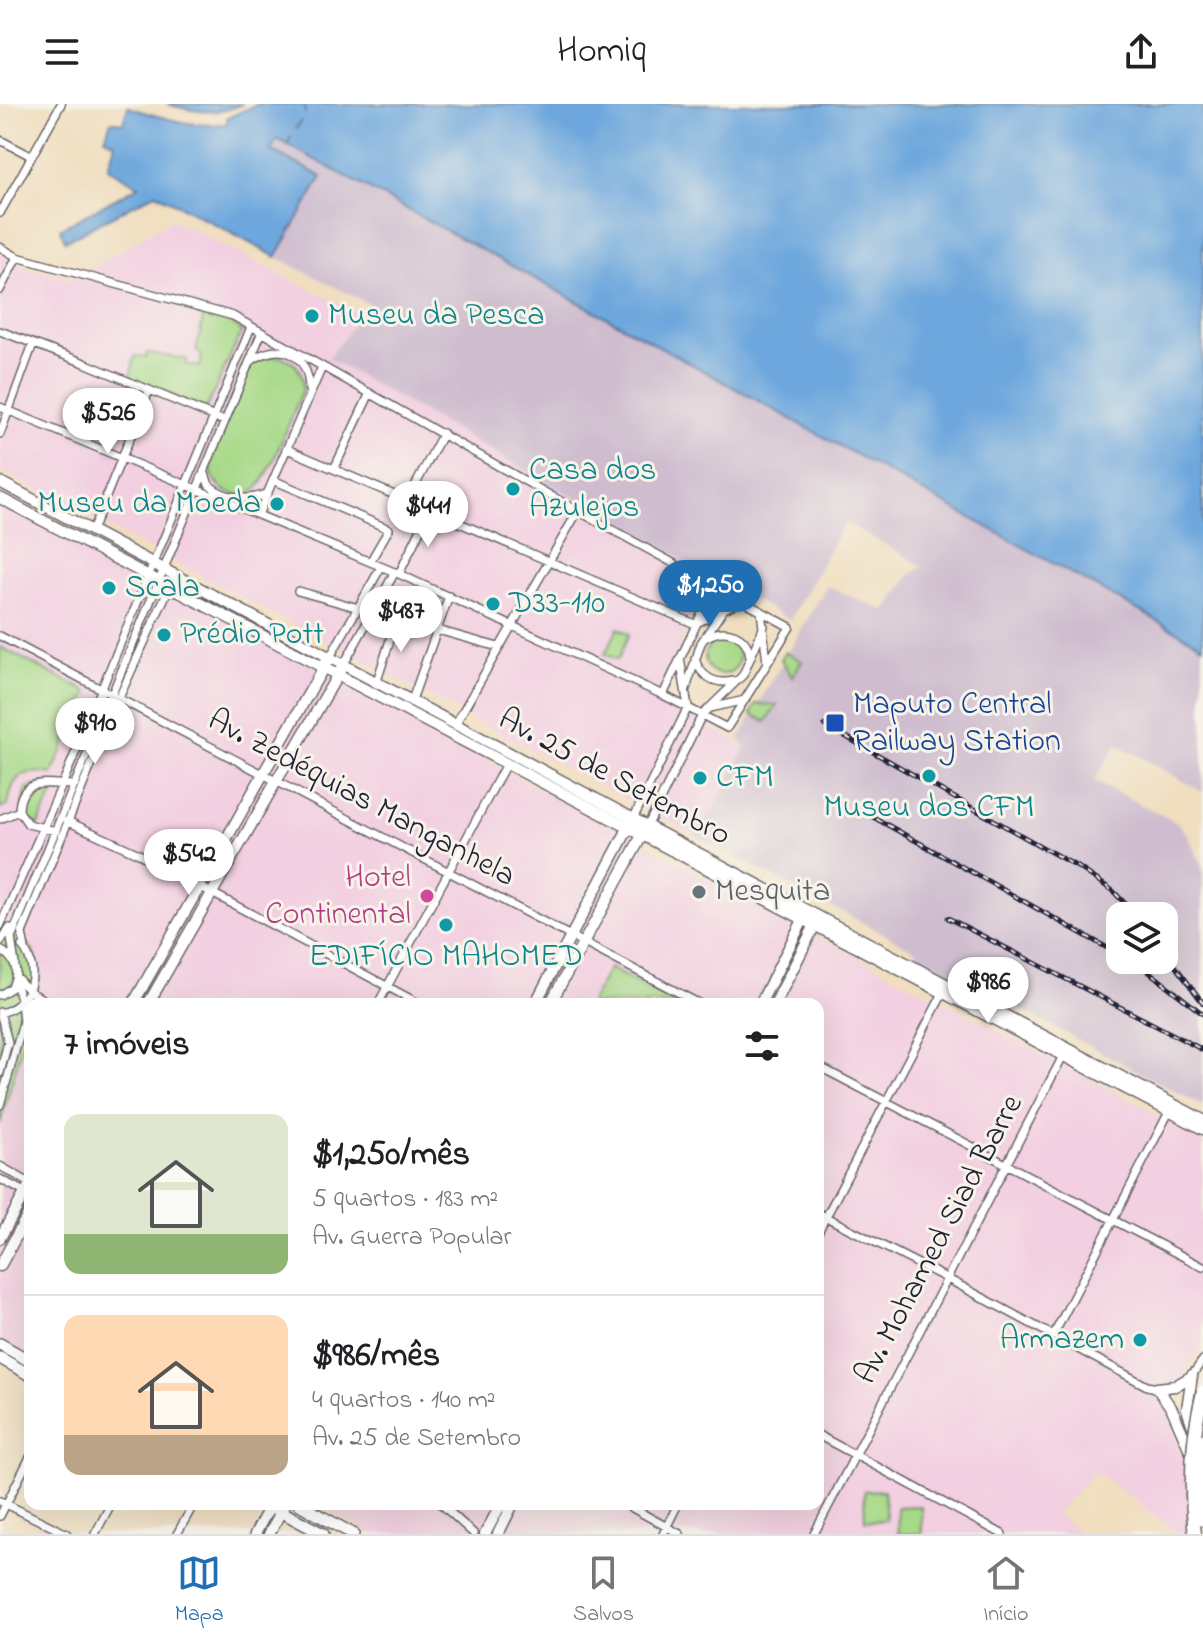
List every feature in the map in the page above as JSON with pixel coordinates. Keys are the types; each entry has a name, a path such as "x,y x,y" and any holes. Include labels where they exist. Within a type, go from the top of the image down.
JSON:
{"highway":[{"path":"1195,1534 1191,1477 1194,1434 1203,1392"},
{"path":"1200,1437 1203,1520"}],"main road":[{"name":"Av. 25 de Setembro","path":"0,482 330,657 341,669 805,916 943,993 1171,1108 1203,1120"},
{"path":"0,498 324,667 341,669 151,998"},
{"path":"136,998 330,657"},
{"name":"Av. 25 de Setembro","path":"341,669 377,681 456,723 509,758"},
{"path":"538,998 631,823"},
{"path":"553,998 645,830"},
{"path":"763,998 805,916"},
{"name":"Av. 25 de Setembro","path":"816,922 1171,1108 1203,1129"},
{"path":"778,998 816,922"},
{"path":"0,1238 24,1197"},
{"path":"0,1266 24,1222"},
{"path":"0,1344 24,1358"},
{"path":"0,1358 24,1372"},
{"path":"1192,1375 1175,1386 1157,1388 1180,1428 1203,1483"},
{"path":"1192,1375 1187,1409 1203,1449"},
{"path":"255,1534 272,1510"},
{"path":"269,1534 274,1510"},
{"path":"282,1510 323,1534"},
{"path":"309,1510 353,1534"},
{"path":"485,1534 498,1510"},
{"path":"498,1534 510,1510"}],"street":[{"path":"0,213 61,104"},
{"path":"0,140 31,156"},
{"path":"0,247 17,257 233,316 790,627 727,728 663,695 397,573 0,407"},
{"path":"1,289 17,257"},
{"path":"0,1073 8,1042 0,1013 21,1002 29,991 32,965 22,933 159,566 185,485 251,327"},
{"path":"0,331 224,421"},
{"path":"4,937 54,831 154,578 196,489 261,334"},
{"path":"0,434 33,344"},
{"path":"245,368 250,361 267,351 290,353 299,358 308,374 309,396"},
{"path":"258,515 322,367"},
{"path":"92,531 149,391"},
{"path":"334,469 370,393"},
{"path":"407,501 443,433"},
{"path":"287,449 695,624"},
{"path":"204,469 209,485 225,495 248,499 268,493"},
{"path":"273,480 389,529 370,562"},
{"path":"341,669 430,510"},
{"path":"456,723 578,511"},
{"path":"330,657 381,567"},
{"path":"0,926 62,785 175,575"},
{"path":"663,695 715,585"},
{"path":"298,591 498,647"},
{"path":"412,700 449,596"},
{"path":"695,624 742,600"},
{"path":"686,693 704,638 724,608"},
{"path":"761,611 767,664"},
{"path":"377,681 397,618"},
{"path":"645,830 702,715 736,681 750,660 764,626"},
{"path":"704,638 721,631 731,632 746,643 750,660"},
{"name":"Av. Zedéquias Manganhela","path":"0,636 689,998"},
{"path":"631,823 688,707 680,658"},
{"path":"695,659 703,675 710,680 719,683 736,681"},
{"path":"710,708 745,700"},
{"path":"381,998 509,758"},
{"path":"54,831 28,824 19,811 23,795 33,784 73,785"},
{"path":"54,831 66,820 73,785"},
{"path":"0,819 19,811"},
{"path":"66,820 409,998"},
{"path":"4,937 25,949"},
{"path":"0,1105 21,1031 21,1002 15,964 4,937"},
{"path":"0,950 15,964"},
{"path":"16,979 41,998"},
{"path":"0,995 11,988 16,979"},
{"path":"824,1211 943,993"},
{"name":"Av. Mohamed Siad Barre","path":"814,1534 1064,1054"},
{"path":"824,1069 1203,1267"},
{"path":"1053,1336 1171,1108"},
{"path":"0,1166 24,1185"},
{"path":"0,1179 24,1187"},
{"path":"824,1216 1147,1386 1157,1388"},
{"path":"1192,1375 1203,1360"},
{"path":"824,1438 1002,1534"},
{"path":"0,1516 3,1503 24,1467"},
{"path":"3,1503 67,1534"},
{"path":"95,1534 108,1510"},
{"path":"448,1510 474,1534"},
{"path":"634,1510 665,1530 680,1534"},
{"path":"665,1530 675,1510"},
{"path":"177,1534 190,1511"}],"shaded area":[{"path":"276,139 1203,646 1203,792 1117,744 1094,781 1178,823 1188,835 1203,870 1203,1106 916,954 917,951 694,835 714,808 746,747 739,739 827,586 886,611 910,575 923,566 845,522 790,620 328,358 369,304 276,257 322,178 270,150"},
{"path":"172,220 360,314 328,358 711,575 657,697 746,746 714,808 694,835 0,470 0,254 28,268 72,279"},
{"path":"0,501 152,579 614,829 1203,1138 1203,1342 1181,1381 1170,1415 1201,1526 1195,1534 1181,1534 1095,1471 1055,1514 1082,1534 373,1534 327,1510 824,1510 824,998 24,998 24,1352 0,1339"}],"green space":[{"path":"204,314 228,320 242,331 206,409 130,377 135,356 146,357 147,353 187,359 186,365 200,367 202,355 196,351"},
{"path":"271,356 285,358 295,365 301,375 303,390 264,479 252,492 236,495 216,482 212,475 212,459 250,368"},
{"path":"618,628 629,634 618,660 605,654"},
{"path":"722,640 734,645 739,657 734,669 722,674 710,669 705,657 710,645"},
{"path":"0,647 88,692 52,774 21,776 12,787 8,805 0,809"},
{"path":"786,652 802,661 792,677 781,659"},
{"path":"756,704 777,705 766,722 751,714"},
{"path":"30,786 57,786 38,825 31,822 23,809 26,790"},
{"path":"0,930 30,947 38,971 35,998 24,998 24,1038 0,1124"},
{"path":"609,968 666,998 593,998"},
{"path":"884,1490 886,1520 865,1521 864,1491"},
{"path":"921,1506 922,1534 898,1534 897,1507"}],"water":[{"path":"167,104 243,104 205,112"},
{"path":"258,104 1203,104 1203,646 277,139 271,150 322,177 276,257 156,193 65,241 60,229 139,186 108,168 115,143 105,138 111,121 123,123 128,107 177,121 214,125 227,124 227,118"}],"ferry route":[{"path":"287,145 305,113 305,104"}],"railway":[{"path":"825,725 1081,869 1124,902"},
{"path":"866,813 1106,947"},
{"path":"948,918 1203,1050"},
{"path":"1178,970 1203,1003"},
{"path":"1152,974 1203,1014"}],"place":[{"name":"Museu da Pesca","path":"312,316"},
{"name":"Casa dos Azulejos","path":"513,489"},
{"name":"Museu da Moeda","path":"277,504"},
{"name":"Scala","path":"109,588"},
{"name":"D33-110","path":"493,604"},
{"name":"Prédio Pott","path":"164,635"},
{"name":"Maputo Central Railway Station","path":"835,723"},
{"name":"Museu dos CFM","path":"929,776"},
{"name":"CFM","path":"700,778"},
{"name":"Mesquita","path":"699,892"},
{"name":"Hotel Continental","path":"427,896"},
{"name":"EDIFÍCIO MAHOMED","path":"446,925"},
{"name":"Armazem","path":"1140,1340"}]}
